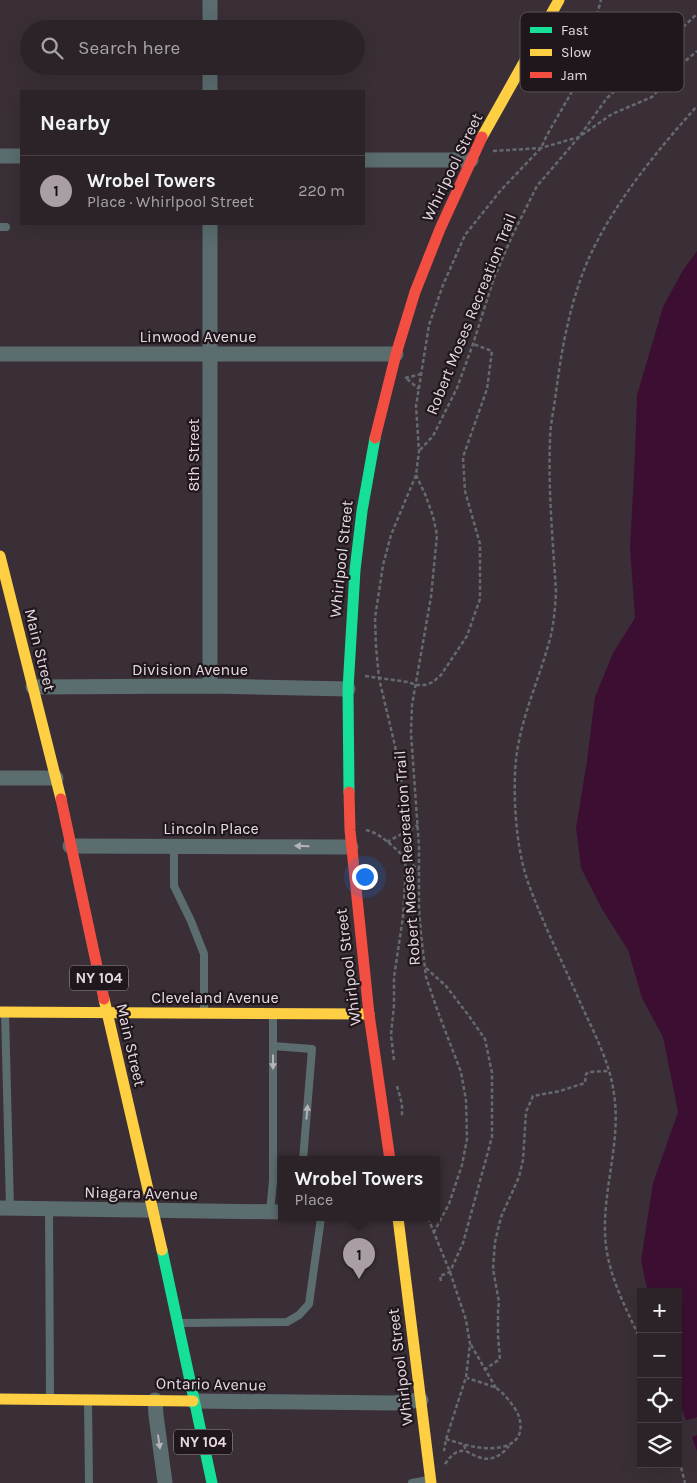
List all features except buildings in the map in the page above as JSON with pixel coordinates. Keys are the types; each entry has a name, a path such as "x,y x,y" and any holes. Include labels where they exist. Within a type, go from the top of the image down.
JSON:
{"main road":[{"name":"Whirlpool Street","path":"552,12 559,0"},
{"name":"Whirlpool Street","path":"389,1156 369,1014 351,847 348,690 355,570 362,512 375,438 396,354 415,292 440,229 471,160 520,71"},
{"name":"Main Street","path":"0,556 2,574 56,778 212,1483"},
{"name":"Cleveland Avenue","path":"3,1012 369,1014"},
{"name":"Whirlpool Street","path":"398,1221 430,1481"},
{"name":"Ontario Avenue","path":"0,1399 193,1401"}],"street":[{"path":"210,0 210,20"},
{"path":"210,75 210,90"},
{"path":"0,156 20,156"},
{"path":"365,160 471,160"},
{"name":"8th Street","path":"210,225 210,686"},
{"name":"Linwood Avenue","path":"0,354 396,354"},
{"name":"Division Avenue","path":"32,687 210,686 348,690"},
{"path":"0,778 56,778"},
{"name":"Lincoln Place","path":"70,846 351,847"},
{"name":"Niagara Avenue","path":"5,1208 276,1212"},
{"path":"155,1400 165,1483"},
{"name":"Ontario Avenue","path":"193,1401 394,1403 421,1400"}],"lane":[{"path":"174,845 174,886 204,954 204,1013"},
{"path":"3,1012 5,1208"},
{"path":"273,1014 273,1181 276,1212"},
{"path":"273,1046 312,1049 303,1156"},
{"path":"273,1181 278,1181"},
{"path":"49,1209 50,1399"},
{"path":"177,1323 287,1322 299,1315 309,1304 321,1221"},
{"path":"88,1400 89,1483"},
{"path":"412,1483 430,1481"}],"path":[{"path":"684,26 697,14"},
{"path":"684,62 697,51"},
{"name":"Robert Moses Recreation Trail","path":"394,1062 391,1035 394,977 403,917 406,831 404,800 397,755 379,678 376,648 375,618 383,565 391,535 416,475 419,450 416,406 420,374 428,325 443,285 465,235 502,190 541,148 571,92"},
{"path":"579,137 613,92"},
{"path":"484,152 541,148 579,137 612,114 652,97 657,92"},
{"path":"637,1333 617,1289 607,1255 605,1231 606,1206 616,1120 614,1092 602,1050 531,890 522,860 517,823 515,774 520,729 550,638 555,612 556,592 550,439 563,342 572,308 588,261 604,229 625,195 697,106"},
{"name":"Robert Moses Recreation Trail","path":"419,450 433,436 457,388 494,278 537,186 579,137"},
{"path":"357,675 425,685 434,682 441,675 467,636 480,598 480,544 465,492 463,457 487,389 492,351 473,344"},
{"path":"407,379 420,374"},
{"path":"400,377 407,379 418,389"},
{"name":"Robert Moses Recreation Trail","path":"416,475 433,516 436,535 431,597 412,705 411,733 418,825 418,909 426,977 461,1072 466,1100 466,1138 462,1165 449,1204 440,1221"},
{"path":"387,842 418,825"},
{"path":"360,829 374,832 419,870"},
{"path":"425,967 446,986 485,1039 492,1073 492,1137 463,1243 450,1272 440,1276 441,1281"},
{"path":"484,1370 500,1359 499,1302 493,1269 495,1242 501,1217 520,1177 526,1112 533,1096 560,1091 585,1083 588,1072 608,1071"},
{"path":"396,1080 402,1104 402,1120"},
{"path":"429,1221 450,1272 466,1320 470,1344 466,1377 446,1439 444,1454"},
{"name":"Robert Moses Recreation Trail","path":"434,1232 440,1221"},
{"path":"446,1439 464,1445 484,1448 502,1447 517,1439 520,1432 521,1424 516,1409 497,1389 470,1344"},
{"path":"466,1377 497,1389"},
{"path":"443,1464 461,1450 477,1458 488,1459 504,1452 510,1444"},
{"path":"464,1445 466,1451"},
{"path":"681,1468 685,1483"}],"shaded area":[{"path":"697,251 697,1451 682,1409 682,1288 647,1288 641,1261 653,1183 678,1112 663,1037 642,998 628,950 602,909 581,868 576,828 595,697 613,653 635,618 630,548 637,395 663,307 683,270"}],"pier":[{"path":"697,1417 697,1435 689,1438 684,1421"}],"traffic: fast":[{"path":"349,792 348,689 355,570 362,511 375,438"},
{"path":"162,1250 212,1483"}],"traffic: slow":[{"path":"552,12 559,0"},
{"path":"482,137 520,69"},
{"path":"0,556 61,799"},
{"path":"104,999 162,1250"},
{"path":"0,1012 369,1014"},
{"path":"398,1221 431,1483"},
{"path":"0,1399 193,1401"}],"traffic: jam":[{"path":"375,438 396,354 415,292 440,229 482,137"},
{"path":"349,792 350,830 369,1014 389,1156"},
{"path":"61,799 104,999"}],"place":[{"name":"Wrobel Towers","path":"359,1279"}]}
